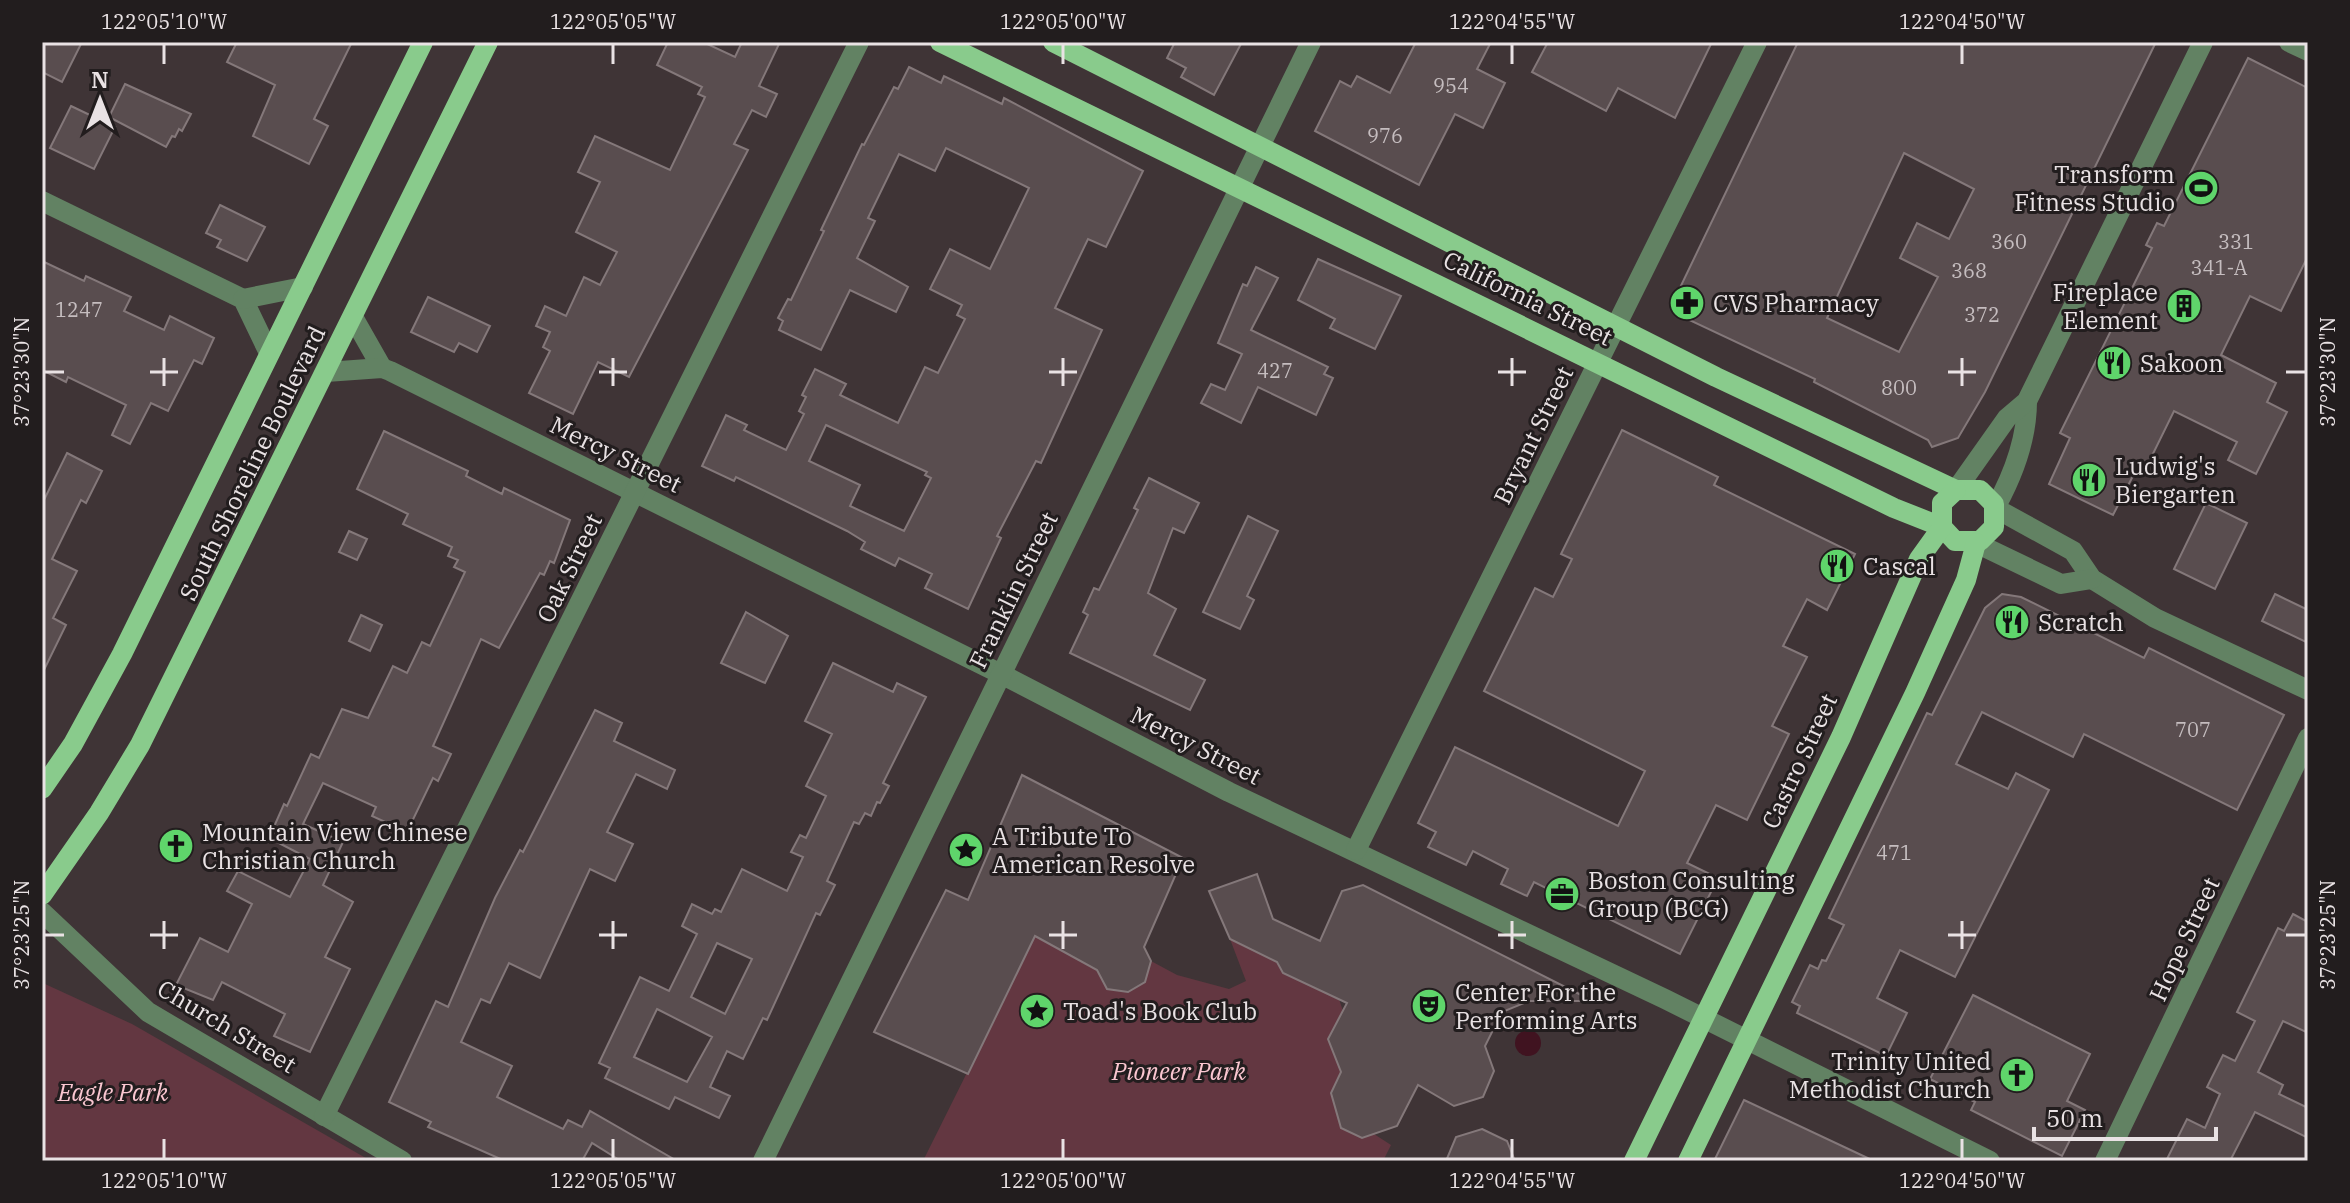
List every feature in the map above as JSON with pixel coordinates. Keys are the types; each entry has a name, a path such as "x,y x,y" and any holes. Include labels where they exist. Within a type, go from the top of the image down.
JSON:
{"main road":[{"name":"South Shoreline Boulevard","path":"42,789 73,744 122,654 423,42"},
{"name":"South Shoreline Boulevard","path":"42,895 99,813 140,745 488,42"},
{"name":"California Street","path":"940,42 1598,360 1882,502 1942,527 1955,541 1976,543"},
{"name":"California Street","path":"1053,42 1791,414 1956,490 1980,490 1995,508"},
{"name":"Castro Street","path":"1634,1161 1841,737 1919,559 1942,527 1942,503 1956,490"},
{"name":"Castro Street","path":"1688,1161 1915,693 1966,580 1976,543 1994,527 1995,508"}],"street":[{"name":"Oak Street","path":"324,1116 859,42"},
{"name":"Franklin Street","path":"763,1161 1311,42"},
{"name":"Bryant Street","path":"1356,850 1757,42"},
{"name":"Castro Street","path":"1956,490 2007,418 2027,401 2203,42"},
{"path":"2289,42 2308,51"},
{"path":"42,201 243,299 303,287"},
{"path":"243,299 269,353"},
{"path":"326,372 382,368 353,317"},
{"name":"Mercy Street","path":"382,368 1001,674 1229,792 1704,1018 1990,1161"},
{"name":"Castro Street","path":"1995,508 2007,487 2027,429 2027,401"},
{"name":"California Street","path":"1995,508 2073,551 2092,579 2155,618 2308,690"},
{"name":"California Street","path":"1976,543 2061,584 2092,579"},
{"name":"Hope Street","path":"2105,1161 2308,738"},
{"name":"Church Street","path":"42,912 148,1012 402,1161"}],"green space":[{"name":"Pioneer Park","path":"1035,936 1097,970 1107,989 1127,992 1151,961 1177,975 1229,989 1246,981 1230,939 1277,962 1339,999 1343,1011 1328,1039 1374,1134 1391,1145 1383,1161 923,1161"},
{"name":"Eagle Park","path":"42,985 132,1024 371,1161 42,1161"}],"shaded area":[{"path":"1528,1030 1537,1034 1541,1043 1537,1052 1528,1056 1519,1052 1515,1043 1519,1034"}],"building":[{"path":"42,42 82,42 62,82 42,72"},
{"path":"237,42 352,42 314,119 328,126 309,164 253,136 275,85 227,62"},
{"path":"668,42 703,42 735,57 742,42 780,42 759,86 777,94 766,117 752,110 734,144 748,150 629,377 598,362 573,414 529,393 550,351 543,347 550,332 536,326 545,306 566,316 584,277 600,285 617,252 576,232 600,182 578,172 595,136 670,170 705,97 698,94 702,87 657,65"},
{"path":"1175,42 1242,42 1214,95 1181,77 1186,68 1167,58"},
{"path":"1416,42 1491,42 1477,69 1505,83 1483,128 1455,114 1419,185 1315,131 1340,81 1351,87 1357,76 1390,93"},
{"path":"1548,42 1712,42 1675,118 1618,88 1606,111 1532,72"},
{"path":"1798,42 2156,42 1985,392 1958,438 1932,447 1928,440 1814,382 1815,379 1685,318 1678,311 1677,294","holes":["1904,153 1974,189 1949,239 1917,223 1900,258 1938,277 1899,352 1827,318"]},
{"path":"2248,58 2308,88 2308,256 2281,311 2250,296 2221,355 2276,383 2267,402 2287,412 2256,474 2228,460 2237,442 2174,411 2143,474 2136,470 2113,515 2049,484 2070,438 2060,433 2152,248 2146,245 2157,223 2164,226"},
{"path":"909,67 941,83 944,76 1002,104 1004,98 1143,171 1106,247 1088,239 1055,308 1102,330 1041,463 1036,461 997,536 1001,538 968,609 925,588 932,574 899,558 895,566 861,549 865,542 847,531 736,477 734,481 702,466 726,415 747,425 744,430 786,450 804,414 799,411 806,397 802,395 815,369 846,384 840,395 898,423 925,367 938,373 965,319 957,315 962,305 930,289 950,249 990,269 1029,188 946,148 935,171 899,154 868,218 875,221 857,258 908,287 896,312 850,290 821,350 779,330 783,321 778,318 788,299 791,300 862,144 894,87 898,89","holes":["826,425 927,472 925,475 931,478 904,531 850,506 860,485 809,461"]},
{"path":"125,84 191,114 182,131 179,129 175,137 172,136 166,147 109,117"},
{"path":"71,106 115,127 94,169 50,148"},
{"path":"220,205 265,227 247,261 217,247 221,240 206,233"},
{"path":"1318,259 1401,296 1375,349 1330,328 1335,319 1298,300"},
{"path":"42,261 84,281 86,276 131,297 124,311 164,330 170,316 214,338 202,364 194,360 168,411 151,403 130,444 112,435 126,405 68,377 66,382 42,370"},
{"path":"1256,267 1278,278 1251,330 1328,367 1324,374 1333,378 1316,415 1258,387 1241,423 1201,403 1211,384 1225,390 1242,354 1218,343 1243,284 1247,286"},
{"path":"428,297 490,326 477,352 459,343 454,352 411,332"},
{"path":"1622,430 1718,477 1714,485 1855,554 1827,610 1807,599 1783,646 1807,657 1772,726 1789,734 1747,820 1716,805 1687,863 1718,878 1680,954 1534,882 1527,896 1501,884 1508,869 1473,851 1466,865 1428,847 1436,832 1418,823 1455,747 1618,826 1645,771 1484,691 1535,588 1553,597 1572,559 1561,554"},
{"path":"384,431 468,471 466,476 502,494 504,488 570,520 554,563 550,561 544,575 540,573 499,648 481,639 433,746 451,754 438,781 433,778 407,832 372,816 376,807 323,783 303,824 343,842 323,885 353,902 325,957 350,969 310,1052 274,1036 285,1014 222,982 213,1000 176,985 200,938 228,952 252,904 227,891 238,871 290,897 310,859 269,838 284,804 287,806 311,754 319,758 342,709 368,718 393,666 407,673 422,642 430,646 465,572 454,567 458,560 448,556 452,547 403,524 408,514 357,489"},
{"path":"67,453 102,471 86,503 81,500 52,559 77,571 53,618 66,625 42,674 42,504"},
{"path":"1149,478 1199,503 1184,533 1173,528 1148,593 1176,609 1154,655 1205,680 1190,710 1070,653 1088,615 1083,612 1094,588 1099,590 1138,510 1134,508"},
{"path":"2206,503 2247,523 2215,589 2174,569"},
{"path":"1248,516 1278,531 1247,596 1254,600 1240,629 1203,612"},
{"path":"349,531 367,539 357,560 339,552"},
{"path":"2002,594 2021,597 2144,658 2149,648 2284,715 2237,810 2084,734 2073,757 1982,712 1956,764 2008,789 2016,773 2049,790 1955,977 1900,950 1877,998 1907,1013 1886,1056 1797,1013 1800,1006 1792,1002 1810,965 1818,969 1822,960 1826,961 1844,925 1829,918 1927,713 1932,715 1985,608"},
{"path":"2275,594 2308,610 2308,643 2262,621"},
{"path":"746,612 788,636 765,683 721,663"},
{"path":"361,615 382,625 370,651 349,641"},
{"path":"833,663 893,692 897,683 926,697 883,783 889,786 880,803 877,802 871,816 865,813 859,824 854,822 827,881 835,885 820,915 816,913 767,1020 763,1018 743,1059 727,1051 710,1087 730,1096 719,1118 675,1097 669,1109 605,1078 610,1068 599,1063 640,977 669,991 697,934 682,926 692,904 712,914 715,909 721,912 742,869 787,891 803,857 791,852 800,835 806,838 826,796 806,786 832,734 805,721","holes":["717,943 752,959 725,1014 691,997","657,1009 712,1037 687,1082 634,1057"]},
{"path":"595,710 622,723 614,741 675,770 667,789 636,774 607,832 633,844 615,881 590,869 540,978 509,963 490,1003 481,999 461,1042 512,1066 497,1097 563,1129 568,1120 582,1127 590,1111 677,1161 621,1161 592,1143 582,1161 505,1161 428,1127 431,1122 389,1102 436,1001 448,1007 495,898 520,850 523,852"},
{"path":"1022,775 1183,858 1144,947 1151,961 1145,982 1128,992 1107,989 1097,970 1035,936 968,1074 874,1032 946,890 968,900"},
{"name":"Center For the Performing Arts","path":"1257,874 1273,919 1320,941 1342,891 1363,885 1593,1001 1529,1001 1502,1012 1485,1046 1494,1071 1483,1097 1454,1106 1418,1085 1397,1126 1362,1138 1341,1128 1331,1093 1341,1072 1328,1039 1347,1003 1283,973 1277,962 1230,939 1209,891"},
{"path":"2293,914 2308,922 2308,1033 2283,1021 2258,1072 2283,1085 2279,1094 2308,1108 2308,1138 2255,1112 2230,1161 2166,1161 2187,1119 2205,1128 2220,1094 2207,1087 2223,1055 2235,1061 2255,1021 2237,1012 2278,928 2284,931"},
{"name":"Trinity United Methodist Church","path":"1973,995 2090,1054 2067,1101 2085,1110 2062,1156 1971,1110 1975,1102 1930,1079"},
{"path":"1744,1100 1874,1161 1714,1161"},
{"path":"1482,1129 1507,1141 1515,1161 1446,1161 1456,1137"}],"place":[{"name":"Transform Fitness Studio","path":"2201,188"},
{"name":"CVS Pharmacy","path":"1687,303"},
{"name":"Fireplace Element","path":"2184,306"},
{"name":"Sakoon","path":"2114,363"},
{"name":"Ludwig's Biergarten","path":"2089,480"},
{"name":"Cascal","path":"1837,566"},
{"name":"Scratch","path":"2012,622"},
{"name":"Mountain View Chinese Christian Church","path":"176,846"},
{"name":"A Tribute To American Resolve","path":"966,850"},
{"name":"Boston Consulting Group (BCG)","path":"1562,894"},
{"name":"Center For the Performing Arts","path":"1429,1006"},
{"name":"Toad's Book Club","path":"1037,1011"},
{"name":"Trinity United Methodist Church","path":"2017,1075"}]}
